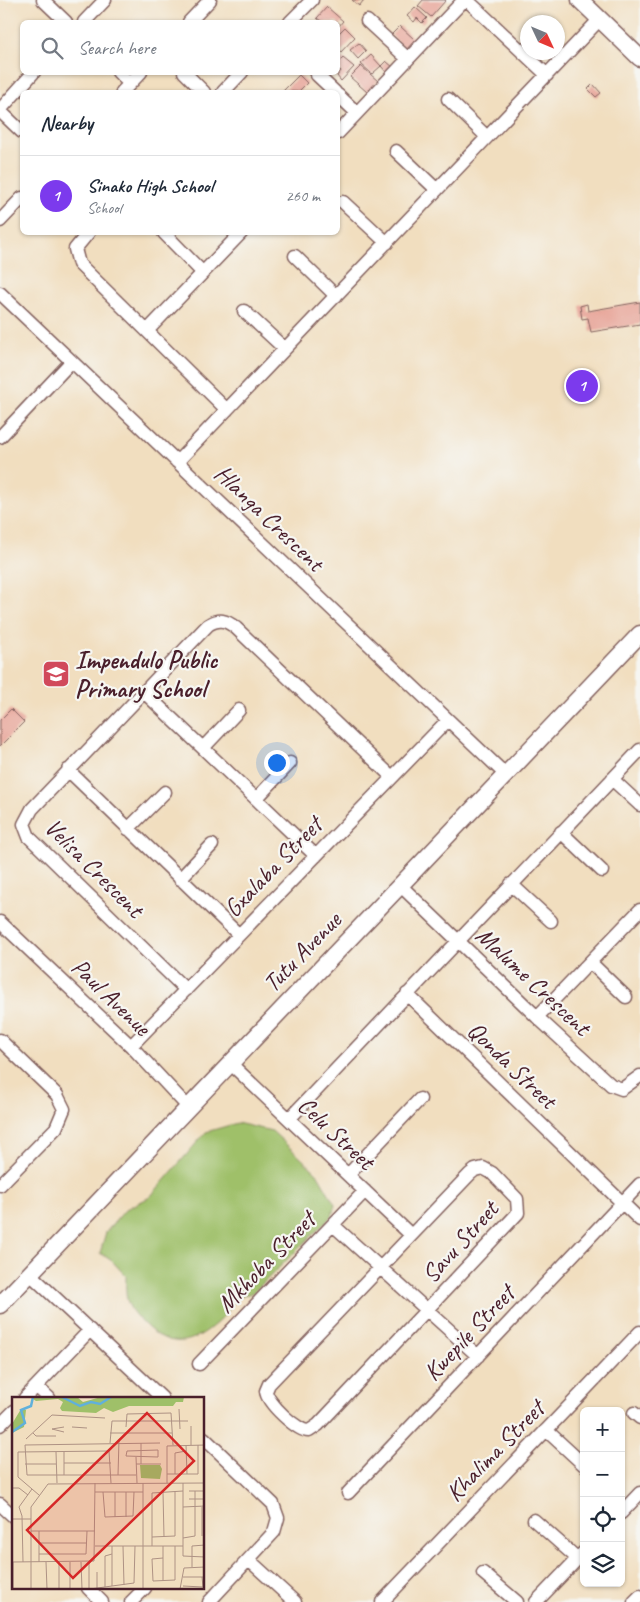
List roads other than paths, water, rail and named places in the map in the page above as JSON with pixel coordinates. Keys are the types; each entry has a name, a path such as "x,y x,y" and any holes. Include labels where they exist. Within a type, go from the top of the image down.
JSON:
{"street":[{"path":"43,0 64,20"},
{"path":"86,20 104,0"},
{"path":"292,20 312,0"},
{"path":"340,130 466,0 547,74"},
{"path":"580,0 640,58"},
{"path":"191,20 205,2"},
{"path":"177,462 600,19"},
{"path":"367,22 408,60"},
{"path":"20,130 0,110 31,75"},
{"path":"120,75 126,88 139,75"},
{"path":"187,75 202,90"},
{"path":"225,90 239,75"},
{"path":"317,75 332,90"},
{"path":"340,97 357,112"},
{"path":"448,98 488,137"},
{"path":"396,151 437,190"},
{"path":"2,214 20,200"},
{"path":"343,202 387,243"},
{"path":"87,235 76,249 79,264 228,410"},
{"path":"166,235 203,273"},
{"path":"148,331 239,235"},
{"path":"295,256 336,296"},
{"name":"Hlanga Crescent","path":"0,293 506,775"},
{"path":"244,311 285,349"},
{"path":"0,437 71,362"},
{"name":"Velisa Crescent","path":"186,990 25,832 26,818 68,770 208,625 214,621 225,621 236,628 392,777"},
{"name":"Tutu Avenue","path":"0,1305 640,634"},
{"path":"144,692 316,856"},
{"path":"203,748 239,710"},
{"name":"Gxalaba Street","path":"131,1046 448,720"},
{"path":"289,1119 457,940 640,750"},
{"path":"256,798 290,763"},
{"path":"68,770 239,935"},
{"path":"612,779 640,805"},
{"path":"128,829 164,792"},
{"path":"561,832 602,871"},
{"path":"180,878 212,845"},
{"path":"511,884 551,922"},
{"name":"Malume Crescent","path":"401,886 537,1017 611,1085 622,1089 640,1076"},
{"path":"537,1017 640,910"},
{"name":"Paul Avenue","path":"0,922 131,1046 188,1107"},
{"path":"590,962 626,997"},
{"name":"Qonda Street","path":"407,994 640,1220"},
{"path":"0,1040 58,1095 64,1109 56,1128 0,1186"},
{"name":"Celu Street","path":"230,1063 411,1235"},
{"path":"348,1175 420,1099"},
{"name":"Savu Street","path":"479,1169 492,1173 519,1204 518,1213 514,1218 428,1311 313,1429 304,1431 295,1426 268,1400 267,1387 411,1235 470,1174 479,1169"},
{"name":"Kwepile Street","path":"348,1493 640,1184"},
{"name":"Mkhoba Street","path":"199,1364 365,1191"},
{"path":"333,1225 478,1356"},
{"path":"30,1274 161,1397"},
{"path":"27,1397 90,1330"},
{"name":"Khalima Street","path":"382,1602 640,1332"},
{"path":"36,1387 48,1397"},
{"path":"0,1425 12,1413"},
{"path":"546,1430 580,1461"},
{"path":"205,1439 276,1509 278,1518 276,1530 250,1561 209,1602"},
{"path":"625,1505 640,1493"},
{"path":"0,1504 12,1515"},
{"path":"534,1520 580,1555"},
{"path":"536,1602 580,1557"},
{"path":"250,1561 295,1602"},
{"path":"484,1573 517,1602"},
{"path":"90,1590 102,1602"},
{"path":"131,1602 143,1590"},
{"path":"634,1602 640,1596"}],"place":[{"name":"Sinako High School","path":"582,386"},
{"name":"Impendulo Public Primary School","path":"56,674"}]}
